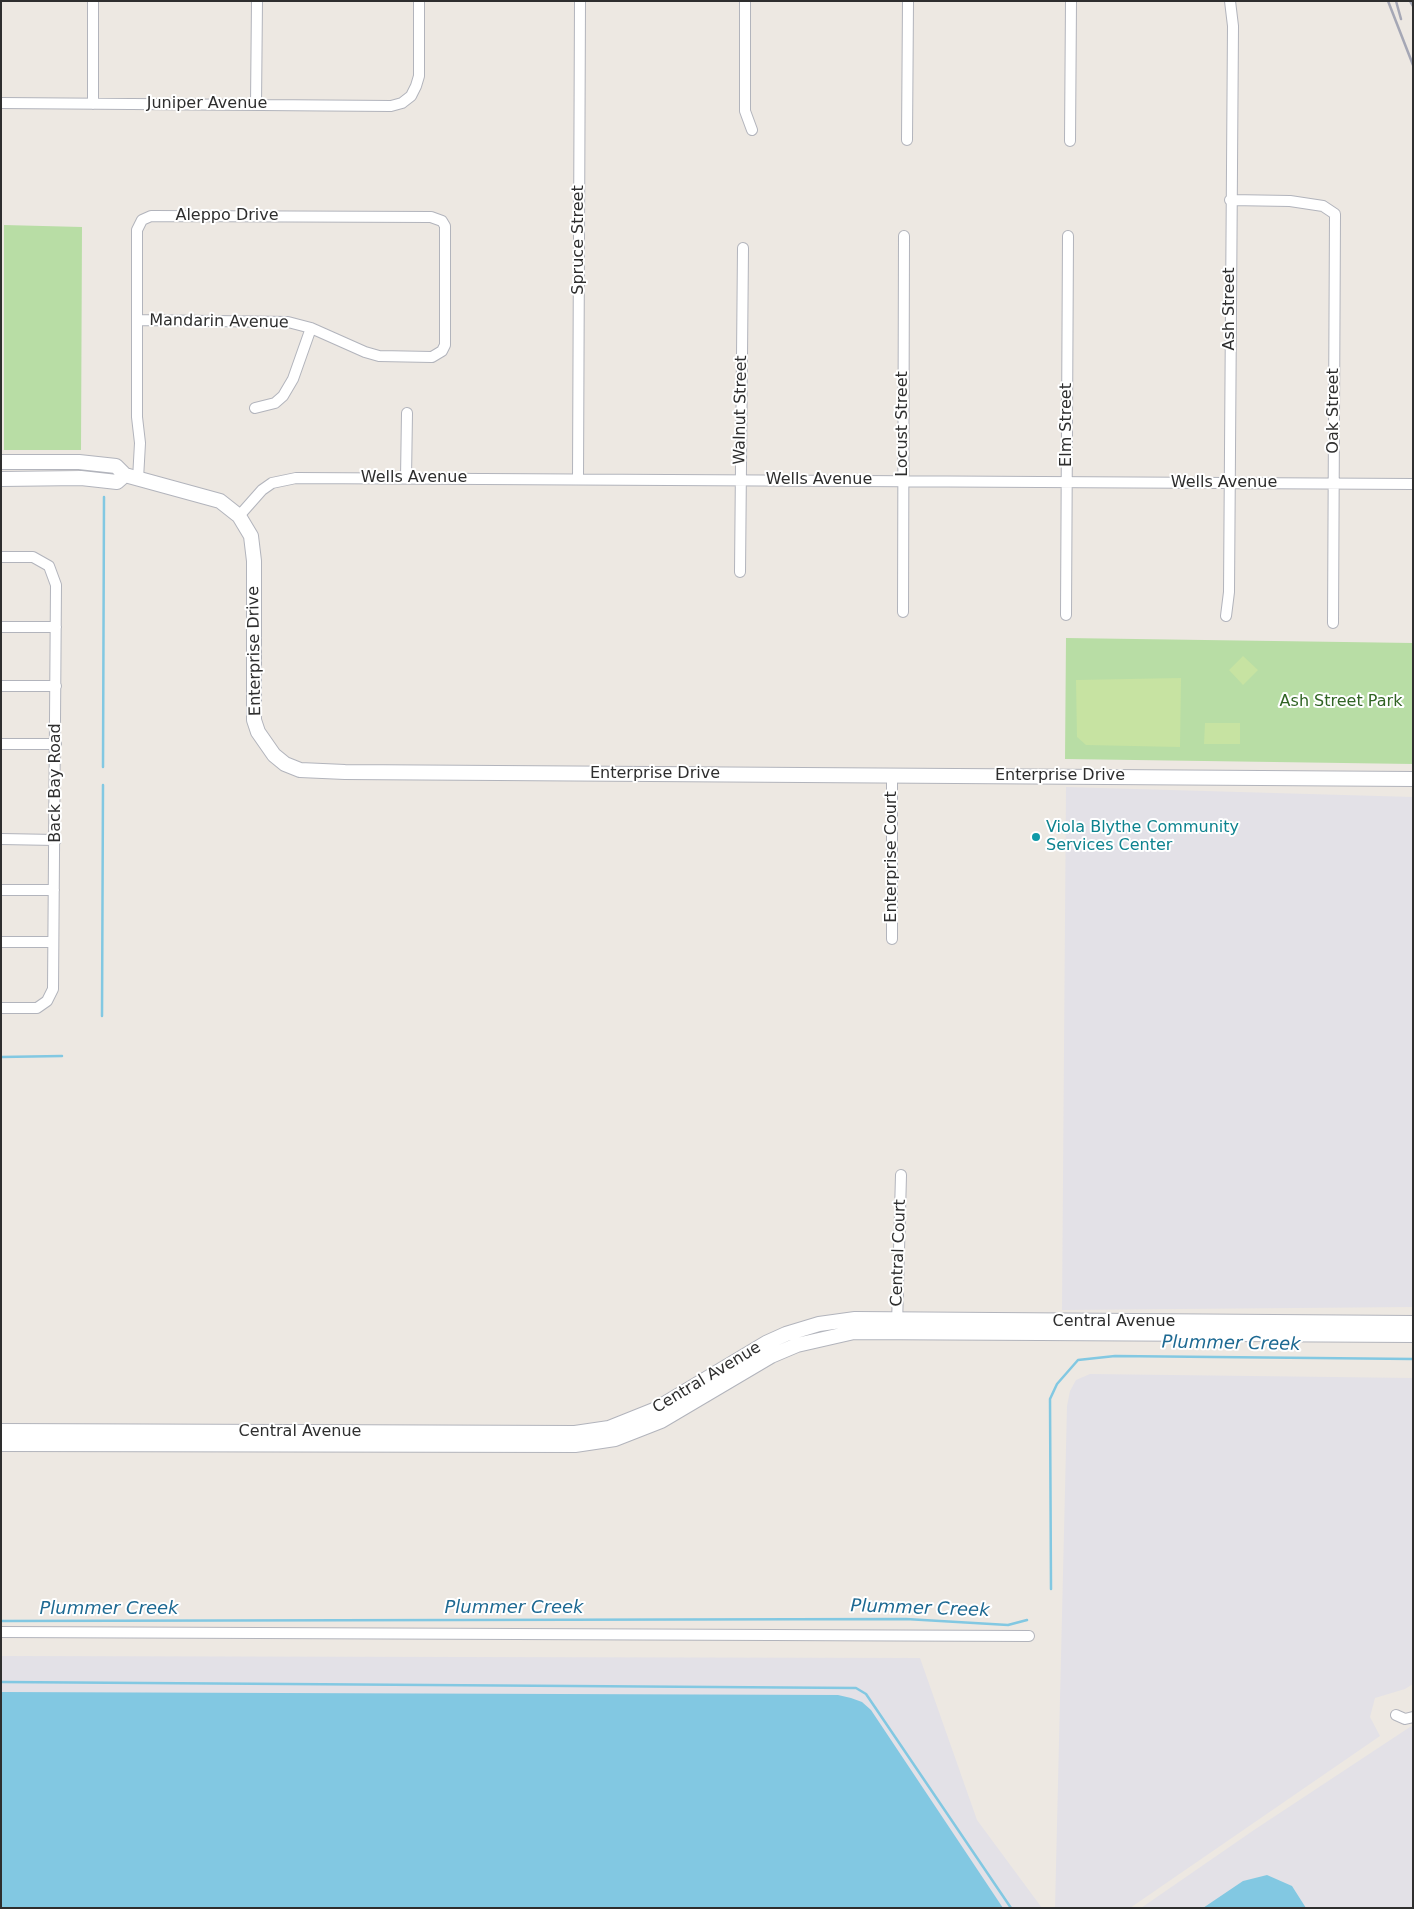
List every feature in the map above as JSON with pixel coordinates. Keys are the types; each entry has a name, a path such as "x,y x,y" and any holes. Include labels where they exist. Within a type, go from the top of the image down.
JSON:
{"street":[{"path":"93,1 93,104"},
{"path":"256,104 257,1"},
{"name":"Juniper Avenue","path":"1,103 391,106 402,103 411,96 419,76 419,1"},
{"name":"Spruce Street","path":"578,479 580,1"},
{"path":"745,1 745,111 752,130"},
{"path":"907,140 908,1"},
{"path":"1070,141 1071,1"},
{"name":"Ash Street","path":"1226,616 1229,592 1230,200 1233,26 1230,1"},
{"name":"Oak Street","path":"1230,200 1290,201 1323,206 1335,214 1333,623"},
{"name":"Aleppo Drive","path":"131,477 140,443 137,417 137,230 142,220 146,217 431,217 442,221 447,232 446,336 442,351"},
{"name":"Locust Street","path":"903,612 904,236"},
{"name":"Elm Street","path":"1066,615 1068,236"},
{"name":"Walnut Street","path":"740,572 743,248"},
{"name":"Mandarin Avenue","path":"137,320 274,321 311,328 365,352 379,356 432,357 442,351"},
{"path":"255,408 275,403 288,388 311,328"},
{"path":"406,413 406,478"},
{"name":"Enterprise Drive","path":"1,462 80,462 116,466 131,477 208,497 230,507 239,516 251,536 254,554 254,720 264,743 286,764 312,772 1413,779"},
{"name":"Enterprise Drive","path":"1,479 81,478 117,482 131,477"},
{"name":"Wells Avenue","path":"239,516 262,490 283,479 406,478 1413,484"},
{"name":"Back Bay Road","path":"1,558 33,557 49,566 56,585 56,840 53,989 47,1001 37,1008 1,1008"},
{"path":"1,627 56,626"},
{"path":"1,686 56,686"},
{"path":"1,744 56,744"},
{"name":"Enterprise Court","path":"892,775 892,939"},
{"path":"1,839 56,840"},
{"path":"1,890 54,890"},
{"path":"1,942 53,942"},
{"name":"Central Court","path":"897,1325 901,1175"},
{"name":"Central Avenue","path":"1,1431 575,1433 609,1428 654,1410 766,1343 786,1334 819,1324 855,1319 897,1325 1413,1335"},
{"name":"Central Avenue","path":"1,1444 575,1445 615,1439 661,1421 771,1356 797,1345 854,1332 897,1325 1413,1323"},
{"path":"1,1632 1029,1636"},
{"path":"1396,1715 1405,1719 1413,1717"}],"shaded area":[{"path":"1066,787 1413,797 1413,1307 1062,1310"},
{"path":"1090,1374 1413,1378 1413,1684 1405,1689 1375,1698 1370,1717 1380,1736 1130,1908 1055,1908 1067,1406 1070,1391 1076,1380"},
{"path":"1,1656 920,1658 977,1820 1042,1908 1,1908"},
{"path":"1413,1725 1413,1908 1141,1908 1254,1830"}],"green space":[{"path":"4,225 82,227 81,450 4,450"},
{"name":"Ash Street Park","path":"1066,638 1413,643 1413,764 1065,759"},
{"path":"1243,656 1258,670 1243,685 1229,670"},
{"path":"1181,678 1180,747 1086,745 1077,737 1076,680"},
{"path":"1205,723 1240,723 1240,744 1204,744"}],"water":[{"path":"1,1692 838,1695 862,1702 871,1710 1003,1908 1,1908"},
{"path":"1267,1875 1292,1886 1306,1908 1203,1908 1243,1881"}],"waterway":[{"path":"103,767 104,497"},
{"path":"102,1016 103,785"},
{"path":"1,1057 62,1056"},
{"name":"Plummer Creek","path":"1051,1589 1050,1399 1057,1384 1078,1360 1115,1356 1413,1359"},
{"name":"Plummer Creek","path":"1,1621 906,1619 1008,1625 1027,1620"},
{"path":"1,1682 856,1688 866,1694 1011,1908"}],"railway":[{"path":"1388,1 1413,65"},
{"path":"1396,1 1401,19"},
{"path":"1410,1 1413,6"}],"place":[{"name":"Viola Blythe Community Services Center","path":"1036,837"}]}
